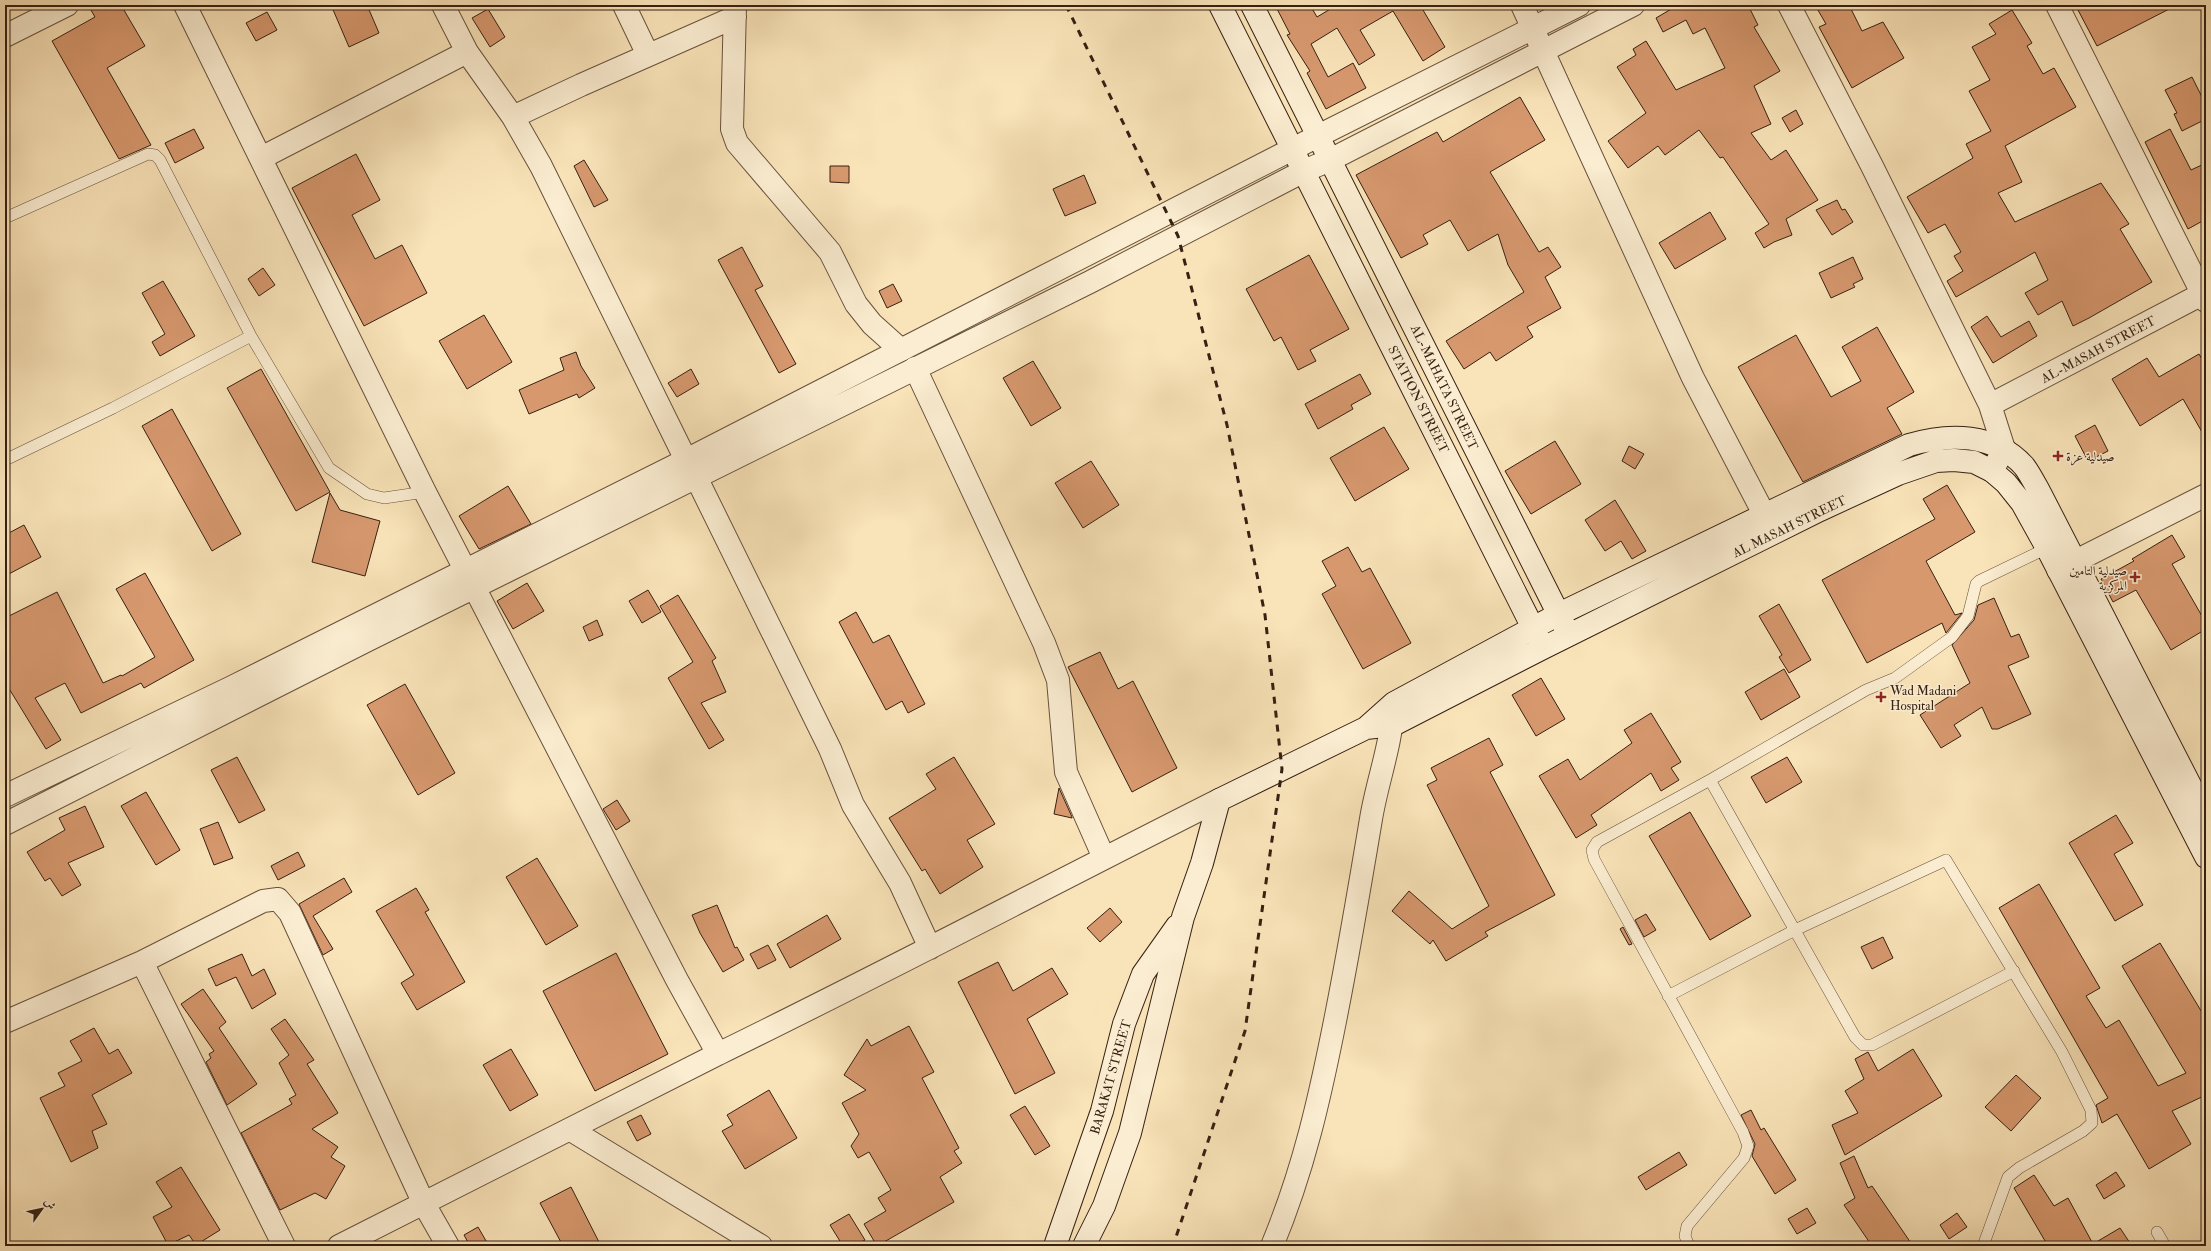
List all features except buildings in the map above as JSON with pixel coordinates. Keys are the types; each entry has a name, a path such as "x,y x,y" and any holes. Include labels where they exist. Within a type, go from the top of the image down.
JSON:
{"street":[{"path":"5,36 67,5"},
{"path":"185,5 425,492 677,980 718,1054"},
{"path":"443,5 467,52 513,117 562,207 830,749 853,804 900,883 930,948"},
{"path":"624,5 648,55"},
{"name":"STATION STREET","path":"1220,5 1543,648"},
{"name":"AL-MAHATA STREET","path":"1252,5 1570,635"},
{"path":"1522,5 1693,378 1764,514"},
{"path":"691,469 901,350 1049,276 1292,149 1580,5"},
{"path":"5,824 470,580 691,469 916,368 1090,282 1304,170 1330,160 1633,5"},
{"path":"1789,5 1872,166 1990,405 2004,449 2024,467 2067,565 2194,807 2206,857"},
{"path":"2057,5 2205,296"},
{"path":"513,117 648,55 735,11 732,129 737,143 830,252 856,304 872,324 901,350"},
{"path":"261,158 467,52"},
{"name":"AL-MASAH STREET","path":"1990,405 2205,296"},
{"path":"916,368 1044,643 1058,680 1066,772 1104,858"},
{"name":"AL MASAH STREET","path":"1366,728 1394,703 1559,614 1909,445 1929,439 1953,436 1977,439 2004,449"},
{"path":"1992,471 2004,449"},
{"name":"AL MASAH STREET","path":"1393,725 1543,648 1814,513 1917,466 1936,460 1974,462 1992,471 2006,483 2022,503 2047,548 2067,565"},
{"path":"2067,565 2206,495"},
{"path":"5,796 470,580"},
{"path":"1272,1246 1306,1153 1321,1089 1356,914 1374,797 1393,725 1394,703"},
{"path":"339,1246 571,1130 718,1054 857,987 1104,858 1219,800 1366,728 1393,725"},
{"name":"BARAKAT STREET","path":"1084,1246 1104,1206 1130,1133 1184,917 1202,863 1219,800"},
{"path":"5,1022 142,962 263,900 278,899 290,913 424,1204 448,1246"},
{"name":"BARAKAT STREET","path":"1055,1246 1102,1111 1124,1024 1143,974 1184,917"},
{"path":"142,962 284,1246"},
{"path":"571,1130 761,1246"}],"lane":[{"path":"5,218 148,154 155,154 251,336 328,468 366,494 384,498 425,492"},
{"path":"5,460 113,408 251,336"},
{"path":"1689,1246 1685,1236 1687,1226 1744,1158 1748,1146 1743,1132 1594,859 1592,850 1598,842 1710,780 1866,690 1895,678 1952,637 1968,616 1976,584 1979,581 2047,548"},
{"path":"1710,780 1855,1037 1863,1045 1872,1045 2014,971"},
{"path":"1668,996 1795,930 1946,860 2014,971 2065,1059 2091,1110 2092,1123 2083,1131 2019,1168 2008,1177 1983,1246"},
{"path":"2157,1232 2165,1246"}],"railway":[{"path":"1066,5 1178,236 1227,425 1265,615 1282,769 1245,1031 1173,1246"}],"place":[{"name":"صيدلية عزة","path":"2058,456"},
{"name":"صيدلية التامين المركزية","path":"2135,577"},
{"name":"Wad Madani Hospital","path":"1881,697"}]}
